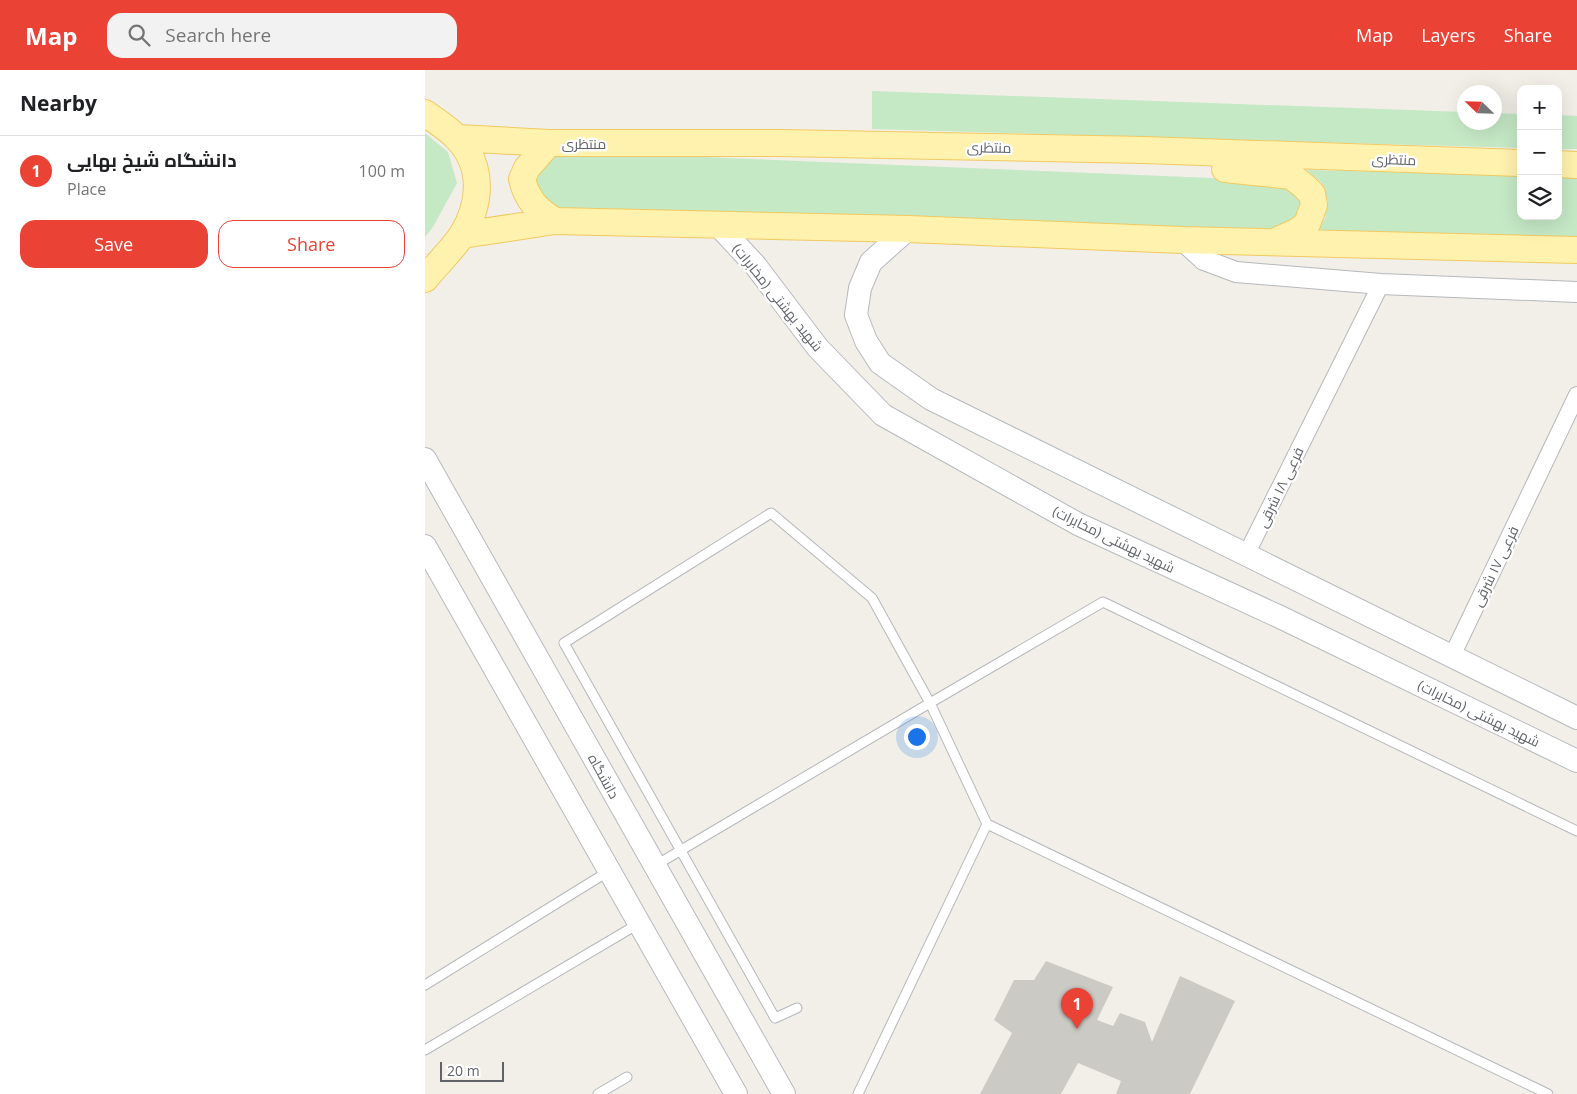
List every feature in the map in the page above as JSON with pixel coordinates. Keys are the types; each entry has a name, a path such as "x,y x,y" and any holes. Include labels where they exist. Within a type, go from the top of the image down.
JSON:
{"main road":[{"path":"425,113 458,138 467,151 475,170 478,191 474,211 462,236 425,278"},
{"name":"منتظری","path":"458,138 549,143 781,144 1145,150 1517,163"},
{"path":"549,143 527,168 522,179 529,197 540,212 555,221"},
{"path":"1145,150 1172,163 1291,176 1312,194 1314,205 1307,224 1298,231 1273,242"},
{"path":"1562,164 1577,165"},
{"path":"462,236 555,221 908,229 1182,240 1577,250"},
{"name":"شهید بهشتی (مخابرات)","path":"718,225 755,265 818,348 883,415 1078,524 1279,617 1577,760"},
{"path":"908,229 871,262 861,288 856,314 866,340 880,363 931,399 1577,718"},
{"name":"دانشگاه","path":"425,459 783,1094"},
{"path":"425,546 736,1094"}],"street":[{"path":"1182,240 1204,260 1236,272 1381,284 1577,292"},
{"name":"فرعی ۱۸ شرقی","path":"1246,555 1381,284"},
{"name":"فرعی ۱۷ شرقی","path":"1452,656 1577,395"}],"lane":[{"path":"797,1008 775,1018 564,643 771,513 872,598 929,703 987,824 1548,1094"},
{"path":"655,866 1103,602 1577,831"},
{"path":"858,1094 987,824"},
{"path":"425,985 609,871"},
{"path":"425,1050 639,924"},
{"path":"598,1094 627,1077"}],"green space":[{"path":"872,91 1457,112 1457,130 1502,130 1502,113 1517,114 1517,148 872,129"},
{"path":"1562,115 1577,116 1577,149 1562,149"},
{"path":"425,133 448,152 457,183 433,227 425,237"},
{"path":"557,151 1282,181 1293,185 1306,213 1267,234 557,215 530,181"},
{"path":"1307,170 1517,175 1517,220 1562,220 1562,176 1577,176 1577,241 1313,234 1325,218 1328,202 1322,183"}],"building":[{"path":"1046,961 1113,987 1097,1020 1113,1026 1120,1013 1145,1022 1152,1042 1180,976 1235,1001 1190,1094 1116,1094 1121,1081 1078,1063 1061,1094 980,1094 1012,1033 994,1020 1014,980 1034,980"}],"place":[{"name":"دانشگاه شیخ بهایی","path":"1077,1029"}]}
